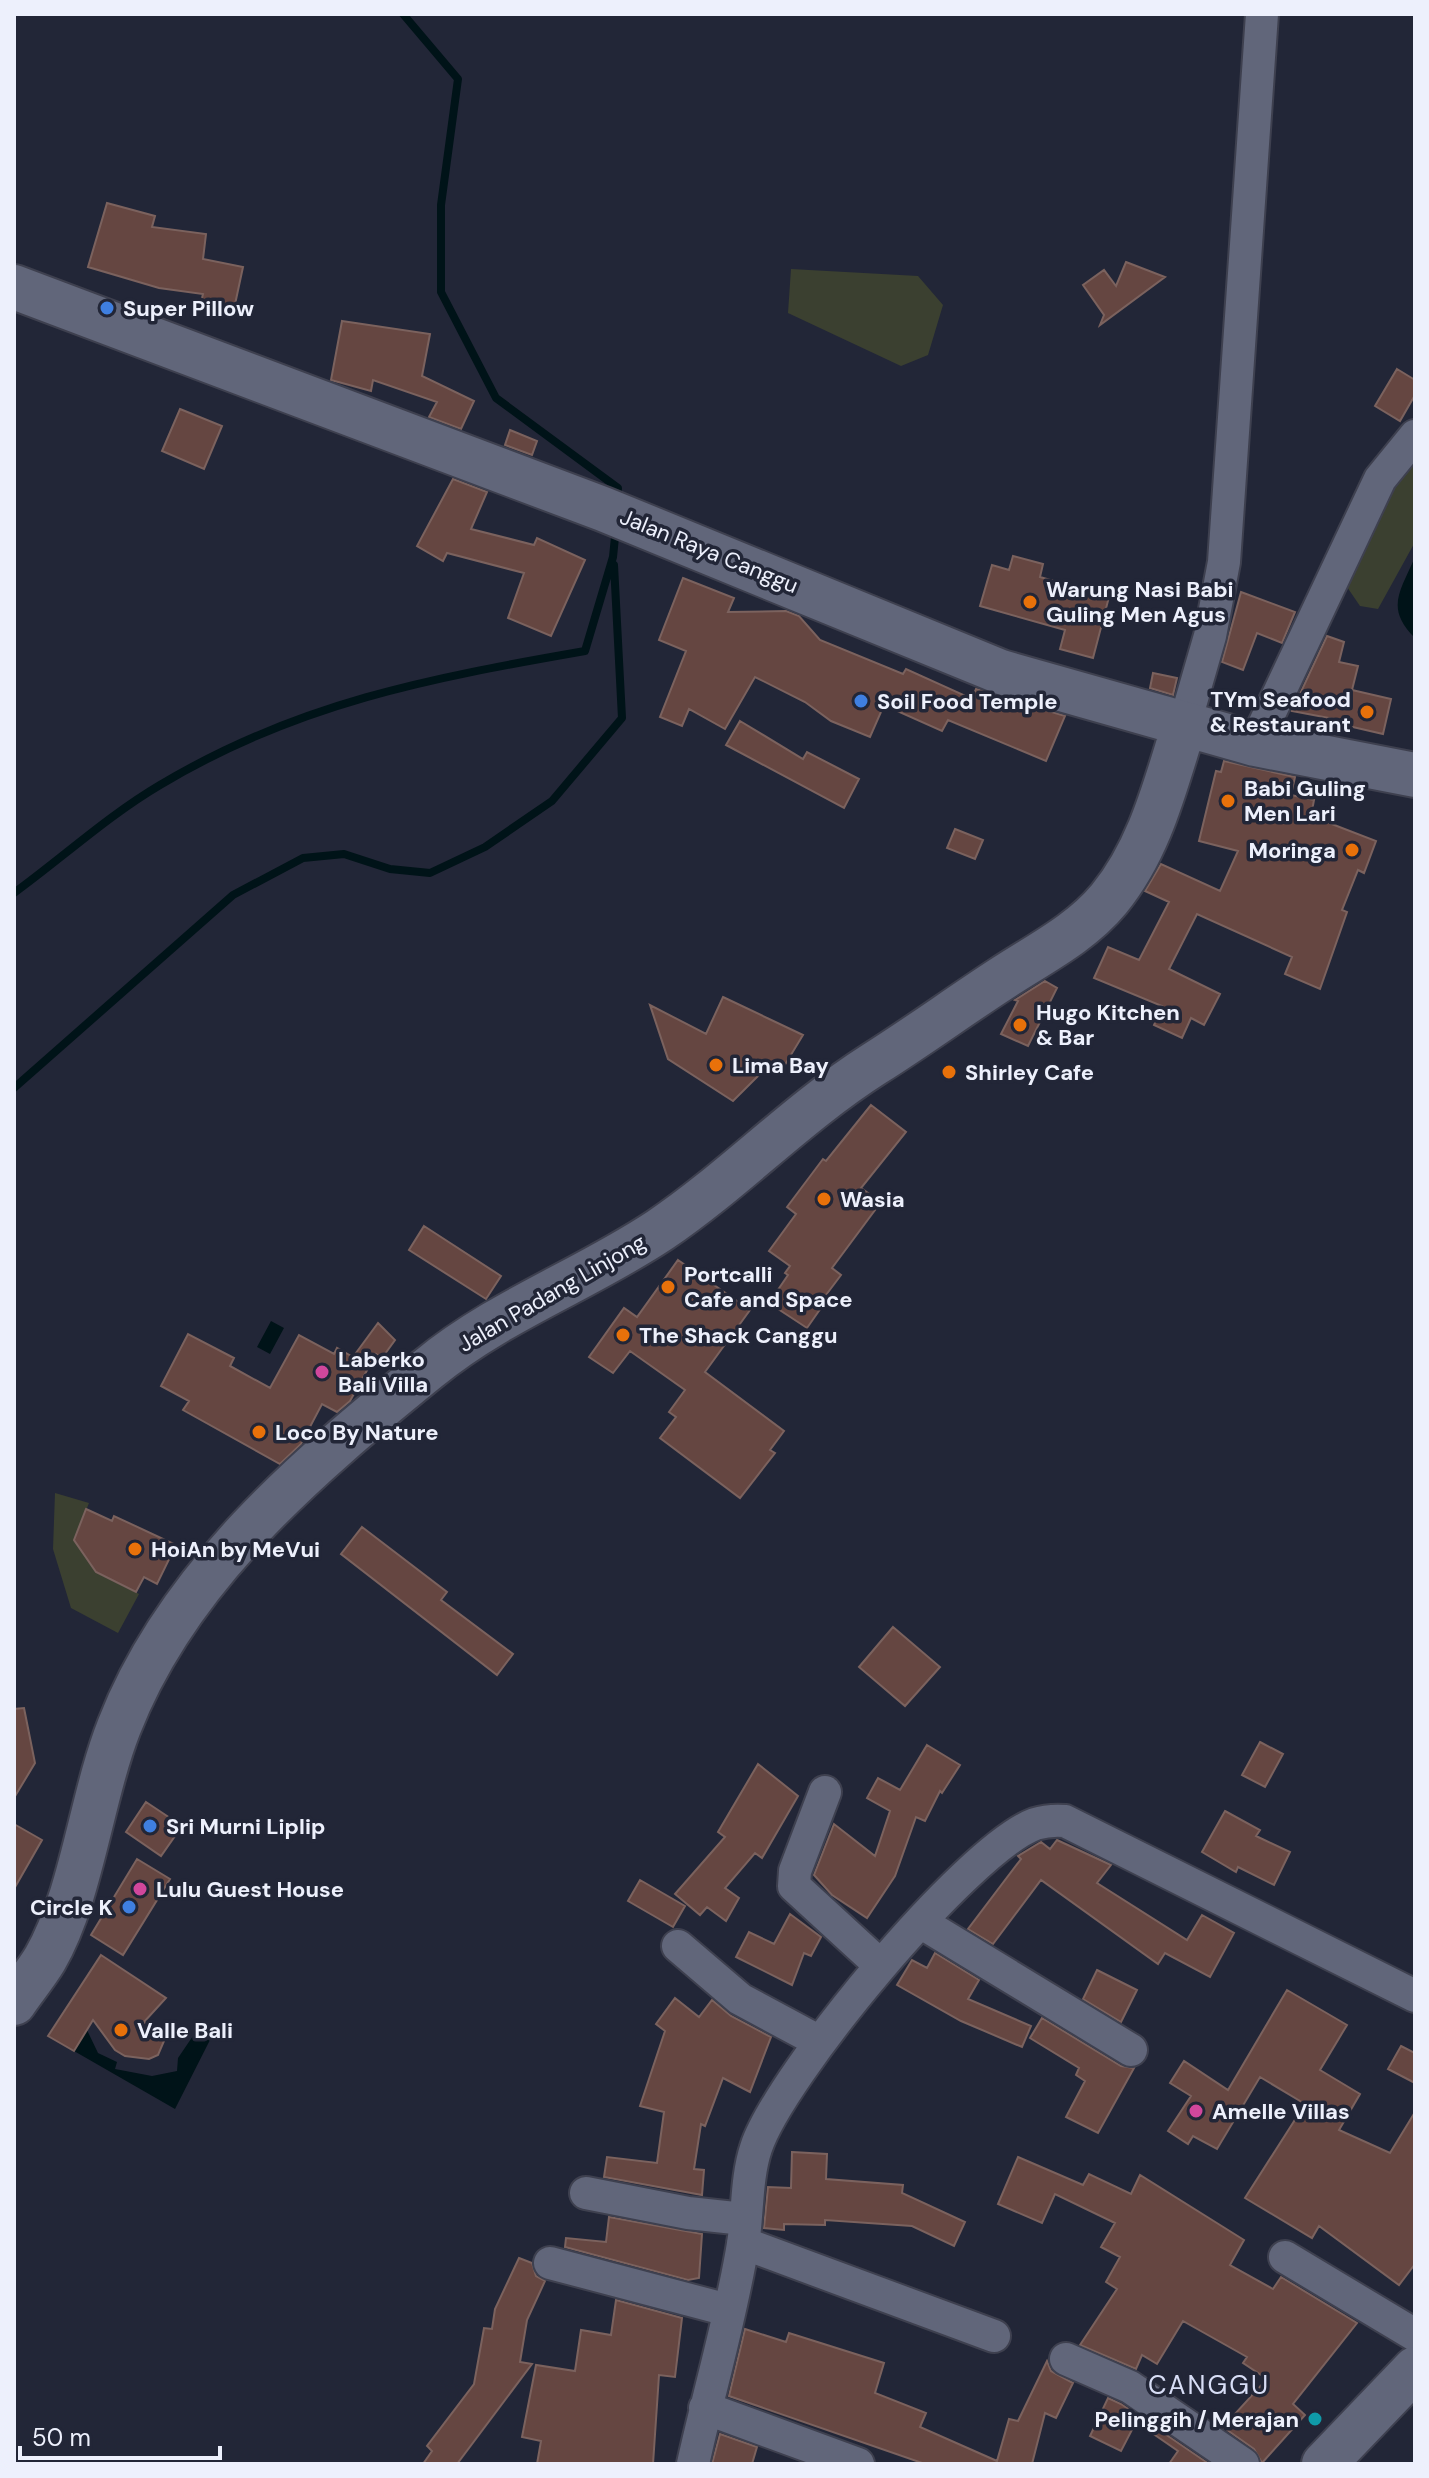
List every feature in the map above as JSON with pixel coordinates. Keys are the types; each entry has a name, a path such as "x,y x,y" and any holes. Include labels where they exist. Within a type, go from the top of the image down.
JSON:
{"street":[{"path":"1184,726 1210,636 1224,562 1262,14"},
{"name":"Jalan Raya Canggu","path":"14,287 603,509 1001,672 1255,744 1415,775"},
{"path":"1255,744 1380,479 1415,436"},
{"name":"Jalan Padang Linjong","path":"14,2003 47,1956 64,1915 119,1726 172,1622 199,1585 300,1481 453,1350 512,1311 657,1232 845,1083 1077,932 1113,895 1136,857 1154,822 1184,726"},
{"path":"825,1792 795,1871 794,1886 880,1965"},
{"path":"693,2464 744,2231 756,2148 800,2069 880,1965 975,1869 1017,1835 1033,1825 1065,1821 1415,1996"},
{"path":"922,1923 1131,2050"},
{"path":"678,1946 740,1999 820,2042"},
{"path":"586,2193 688,2213 744,2231 994,2336"},
{"path":"1285,2257 1415,2335"},
{"path":"550,2263 728,2310"},
{"path":"1066,2359 1130,2387 1243,2464"},
{"path":"1324,2464 1415,2369"},
{"path":"705,2408 858,2464"}],"green space":[{"path":"791,269 918,276 943,305 928,355 901,366 788,313"},
{"path":"1415,452 1415,542 1378,609 1360,606 1347,587 1368,526"},
{"path":"55,1493 89,1503 74,1540 96,1572 139,1594 118,1633 71,1608 53,1549"}],"shaded area":[{"path":"1415,557 1415,638 1400,618 1398,599"},
{"path":"271,1321 284,1328 270,1354 257,1347"},
{"path":"87,2030 98,2053 117,2062 115,2069 152,2076 177,2071 178,2058 197,2030 211,2038 175,2109 74,2051"}],"building":[{"path":"107,203 155,216 152,227 206,234 203,259 243,267 234,309 201,302 203,294 159,288 88,267"},
{"path":"1126,262 1165,277 1100,325 1104,315 1083,285 1104,270 1116,286"},
{"path":"342,321 430,334 422,376 474,401 461,429 429,417 437,402 373,380 371,391 331,380"},
{"path":"1397,369 1415,380 1415,395 1400,421 1375,406"},
{"path":"180,409 222,426 204,469 162,451"},
{"path":"510,430 537,441 532,455 505,445"},
{"path":"453,479 487,492 471,529 534,545 537,538 585,560 551,636 508,618 524,573 447,553 443,561 417,546"},
{"path":"1013,556 1043,564 1040,577 1109,597 1093,658 1060,649 1065,630 980,606 992,565 1009,570"},
{"path":"683,578 734,598 728,612 786,611 799,616 820,640 903,674 906,669 972,699 976,689 1065,716 1046,761 948,720 942,731 884,705 870,737 831,721 805,702 755,677 725,729 689,709 682,726 660,717 686,651 659,640"},
{"path":"1241,592 1295,612 1282,643 1257,633 1243,670 1222,662"},
{"path":"1327,636 1344,642 1339,662 1358,666 1352,690 1391,699 1383,734 1344,725 1345,721 1292,711"},
{"path":"1153,673 1177,678 1173,695 1150,688"},
{"path":"740,721 803,759 807,752 859,779 844,808 726,745"},
{"path":"1224,761 1295,777 1291,795 1314,800 1311,816 1376,841 1364,873 1358,870 1342,910 1347,912 1320,989 1285,974 1292,957 1197,914 1169,969 1220,994 1204,1025 1191,1018 1182,1038 1154,1025 1162,1006 1094,978 1108,947 1139,960 1169,902 1145,891 1161,864 1220,891 1238,851 1199,841 1216,771 1221,772"},
{"path":"955,829 983,840 975,859 947,848"},
{"path":"1045,981 1057,988 1028,1046 1001,1034 1018,1001 1015,1000"},
{"path":"723,997 803,1035 783,1068 772,1062 733,1101 668,1059 650,1005 706,1034"},
{"path":"871,1105 906,1132 861,1188 881,1202 832,1268 841,1275 820,1303 823,1305 807,1328 769,1303 788,1275 785,1273 790,1266 769,1251 796,1214 787,1207 823,1159 826,1161"},
{"path":"424,1226 501,1276 486,1299 409,1250"},
{"path":"678,1260 750,1310 705,1372 784,1431 770,1450 775,1453 740,1498 660,1438 676,1417 669,1412 685,1390 630,1351 613,1373 589,1357 624,1308 637,1317"},
{"path":"378,1323 395,1340 382,1358 376,1354 350,1401 337,1412 322,1404 301,1444 280,1464 183,1410 189,1401 161,1386 188,1334 234,1358 230,1366 270,1388 299,1335 334,1354 337,1348 353,1357"},
{"path":"86,1509 112,1521 114,1516 176,1545 157,1584 144,1577 136,1592 96,1572 74,1540"},
{"path":"362,1527 447,1592 441,1600 513,1654 497,1675 341,1554"},
{"path":"893,1627 940,1667 905,1706 859,1667"},
{"path":"24,1708 35,1763 14,1798 14,1709"},
{"path":"1260,1742 1283,1754 1265,1787 1242,1775"},
{"path":"927,1745 960,1765 942,1793 940,1791 925,1821 916,1817 895,1876 867,1918 832,1895 814,1875 834,1824 875,1856 890,1811 867,1798 878,1778 900,1790"},
{"path":"758,1764 798,1796 762,1858 755,1853 725,1888 739,1898 726,1921 707,1907 700,1915 675,1894 725,1837 718,1832"},
{"path":"146,1802 182,1826 161,1856 126,1832"},
{"path":"1225,1811 1260,1830 1256,1836 1290,1852 1274,1885 1238,1867 1236,1872 1202,1852"},
{"path":"14,1824 42,1840 14,1889"},
{"path":"1057,1840 1111,1865 1097,1883 1187,1940 1202,1915 1234,1933 1210,1977 1165,1953 1158,1964 1041,1880 993,1944 968,1929 1021,1859 1018,1856 1041,1842 1050,1849"},
{"path":"137,1859 170,1879 123,1955 91,1935"},
{"path":"640,1880 685,1906 673,1927 628,1901"},
{"path":"790,1914 821,1937 811,1956 804,1953 792,1985 736,1957 749,1932 774,1944"},
{"path":"935,1953 979,1980 968,1999 1031,2026 1022,2047 961,2021 897,1985 912,1960 927,1968"},
{"path":"101,1955 166,1998 144,2022 164,2041 158,2055 149,2059 125,2056 115,2050 93,2020 74,2051 48,2036"},
{"path":"1097,1970 1137,1990 1121,2022 1083,1999"},
{"path":"1287,1990 1347,2025 1320,2070 1360,2094 1339,2130 1390,2153 1415,2112 1415,2264 1399,2285 1319,2226 1312,2238 1245,2198 1305,2104 1260,2077 1217,2149 1193,2136 1188,2144 1168,2131 1191,2096 1170,2083 1184,2061 1228,2090"},
{"path":"675,1998 699,2017 712,2000 731,2016 771,2037 750,2092 723,2078 705,2126 701,2124 694,2169 704,2170 702,2195 604,2177 607,2157 657,2163 664,2112 640,2106 665,2031 656,2024"},
{"path":"1042,2018 1121,2066 1134,2068 1098,2133 1066,2117 1085,2081 1076,2075 1079,2068 1030,2038"},
{"path":"1401,2046 1415,2053 1415,2083 1388,2069"},
{"path":"792,2152 827,2154 826,2179 903,2185 902,2193 965,2222 954,2246 912,2226 825,2220 825,2225 784,2224 784,2230 764,2228 768,2187 791,2188"},
{"path":"1018,2157 1083,2185 1089,2174 1131,2194 1140,2175 1244,2240 1230,2265 1273,2289 1281,2277 1357,2323 1293,2404 1305,2415 1262,2463 1254,2449 1223,2427 1267,2379 1243,2363 1247,2357 1183,2321 1157,2364 1142,2355 1136,2369 1080,2345 1117,2289 1106,2282 1120,2257 1101,2247 1115,2223 1055,2194 1042,2223 998,2204"},
{"path":"609,2217 702,2234 699,2278 688,2280 565,2247 566,2238 606,2242"},
{"path":"519,2258 532,2263 536,2276 545,2281 527,2320 520,2362 532,2364 457,2464 423,2464 432,2451 427,2446 474,2384 484,2328 492,2329 495,2309"},
{"path":"616,2300 682,2318 675,2377 659,2375 653,2464 537,2464 541,2441 522,2437 536,2365 575,2371 581,2330 611,2335"},
{"path":"745,2329 786,2342 789,2333 884,2363 875,2393 926,2413 920,2427 997,2461 1009,2419 1018,2421 1047,2361 1051,2371 1073,2383 1056,2418 1045,2413 1032,2464 925,2464 729,2396"},
{"path":"1108,2398 1209,2464 1169,2464 1178,2451 1136,2422 1121,2451 1090,2436"},
{"path":"720,2434 757,2447 752,2464 712,2464"}],"waterway":[{"path":"403,14 458,79 441,205 441,292 496,398 618,488 617,502"},
{"path":"14,893 141,797 211,757 262,733 366,697 472,672 585,651 613,557 616,527"},
{"path":"14,1088 233,895 303,858 344,854 390,869 430,873 485,847 552,801 622,718 614,565"}],"place":[{"name":"Super Pillow","path":"107,308"},
{"name":"Warung Nasi Babi Guling Men Agus","path":"1030,602"},
{"name":"Soil Food Temple","path":"861,701"},
{"name":"TYm Seafood & Restaurant","path":"1367,712"},
{"name":"Babi Guling Men Lari","path":"1228,801"},
{"name":"Moringa","path":"1352,850"},
{"name":"Hugo Kitchen & Bar","path":"1020,1025"},
{"name":"Lima Bay","path":"716,1065"},
{"name":"Shirley Cafe","path":"949,1072"},
{"name":"Wasia","path":"824,1199"},
{"name":"Portcalli Cafe and Space","path":"668,1287"},
{"name":"The Shack Canggu","path":"623,1335"},
{"name":"Laberko Bali Villa","path":"322,1372"},
{"name":"Loco By Nature","path":"259,1432"},
{"name":"HoiAn by MeVui","path":"135,1549"},
{"name":"Sri Murni Liplip","path":"150,1826"},
{"name":"Lulu Guest House","path":"140,1889"},
{"name":"Circle K","path":"129,1907"},
{"name":"Valle Bali","path":"121,2030"},
{"name":"Amelle Villas","path":"1196,2111"},
{"name":"Pelinggih / Merajan","path":"1315,2419"}],"district":[{"name":"CANGGU","path":"1209,2385"}]}
